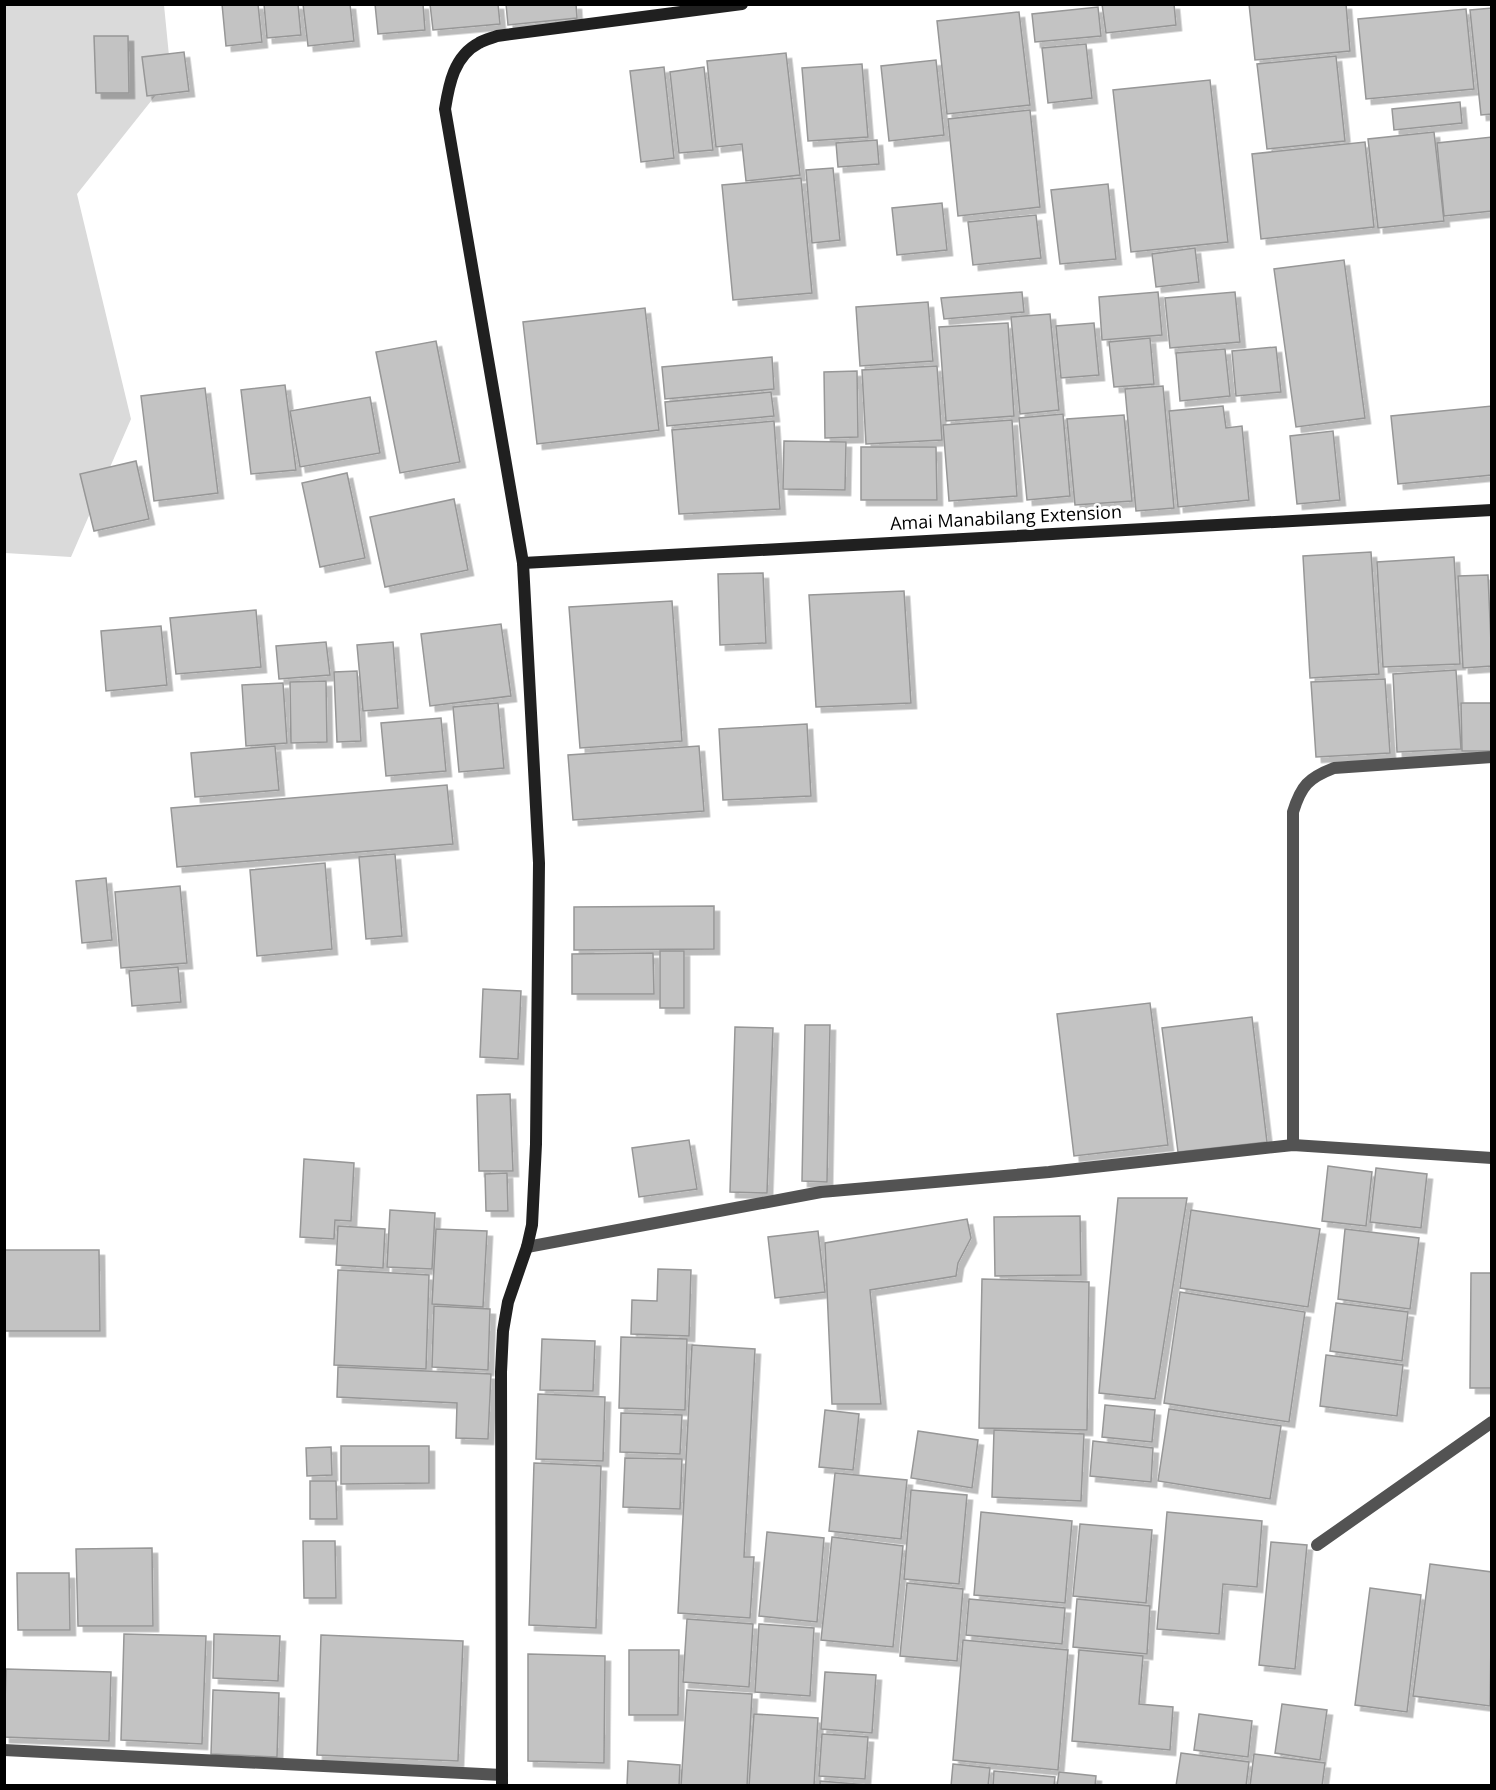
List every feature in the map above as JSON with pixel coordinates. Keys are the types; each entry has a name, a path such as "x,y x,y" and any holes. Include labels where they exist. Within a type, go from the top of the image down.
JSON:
{"main road":[{"path":"502,1780 503,1331 508,1302 527,1248 532,1225 536,1144 539,863 523,563 445,109 450,81 462,57 479,43 497,36 742,4"},
{"name":"Amai Manabilang Extension","path":"523,563 1491,510"}],"street":[{"path":"1293,1145 1293,812 1298,795 1307,782 1334,768 1491,757"},
{"path":"527,1248 821,1192 1049,1172 1293,1145 1491,1158"},
{"path":"1317,1545 1491,1422"},
{"path":"4,1750 502,1780"}],"shaded area":[{"path":"4,5 164,5 171,76 77,194 131,419 71,557 5,553"}],"building":[{"path":"222,4 258,4 262,42 226,46"},
{"path":"264,4 298,4 301,35 267,38"},
{"path":"303,4 350,4 354,41 308,46"},
{"path":"375,4 423,4 425,30 378,34"},
{"path":"430,4 498,4 500,24 433,30"},
{"path":"506,4 576,4 577,18 508,25"},
{"path":"1102,4 1174,4 1176,25 1106,33"},
{"path":"1249,4 1346,4 1350,51 1255,60"},
{"path":"1098,7 1101,36 1035,42 1032,14"},
{"path":"1492,8 1492,114 1481,115 1470,10"},
{"path":"1466,9 1474,89 1366,99 1358,19"},
{"path":"1019,12 1030,105 947,114 937,21"},
{"path":"94,36 128,36 129,93 96,93"},
{"path":"1086,44 1092,98 1048,103 1042,48"},
{"path":"184,52 189,91 147,96 142,57"},
{"path":"786,53 800,175 746,181 742,144 716,147 707,61"},
{"path":"1336,56 1345,141 1267,149 1257,64"},
{"path":"936,60 944,135 889,141 881,66"},
{"path":"862,64 868,137 808,141 802,68"},
{"path":"664,67 674,158 641,162 630,71"},
{"path":"704,67 713,150 679,153 670,72"},
{"path":"1210,80 1228,242 1131,252 1113,90"},
{"path":"1460,102 1462,123 1394,130 1392,109"},
{"path":"1030,110 1040,207 958,216 948,119"},
{"path":"1434,132 1444,221 1378,228 1368,139"},
{"path":"1492,137 1492,211 1444,216 1437,143"},
{"path":"877,140 879,164 838,167 836,143"},
{"path":"1365,142 1374,227 1261,239 1252,154"},
{"path":"833,168 840,240 812,243 806,170"},
{"path":"801,178 812,293 733,300 722,185"},
{"path":"1108,184 1116,259 1060,264 1051,190"},
{"path":"942,203 947,250 897,255 892,208"},
{"path":"1036,215 1041,258 973,265 968,222"},
{"path":"1195,248 1199,282 1156,287 1152,254"},
{"path":"1344,260 1365,418 1296,427 1274,269"},
{"path":"1022,292 1024,312 944,319 941,298"},
{"path":"1158,292 1162,335 1102,340 1099,297"},
{"path":"1235,292 1240,342 1170,348 1165,298"},
{"path":"928,302 933,361 860,366 856,307"},
{"path":"645,308 659,430 537,444 523,322"},
{"path":"1050,314 1059,410 1020,414 1011,317"},
{"path":"1008,323 1014,416 946,421 939,327"},
{"path":"1094,323 1099,375 1061,378 1056,326"},
{"path":"1150,338 1154,384 1114,387 1109,342"},
{"path":"436,341 460,462 400,473 376,352"},
{"path":"1276,347 1281,392 1236,396 1232,351"},
{"path":"1225,349 1230,396 1180,401 1176,353"},
{"path":"772,357 774,389 665,399 662,367"},
{"path":"937,366 942,440 866,444 862,370"},
{"path":"857,371 858,437 825,438 824,372"},
{"path":"285,385 296,470 251,474 241,390"},
{"path":"1163,386 1174,508 1136,511 1125,389"},
{"path":"205,388 218,493 154,501 141,396"},
{"path":"771,392 774,416 667,426 665,402"},
{"path":"370,397 380,453 300,467 290,411"},
{"path":"1223,406 1226,428 1242,426 1249,500 1178,507 1169,411"},
{"path":"1492,406 1492,475 1398,484 1391,416"},
{"path":"1063,414 1070,496 1027,500 1019,418"},
{"path":"1124,415 1132,501 1075,505 1067,419"},
{"path":"1012,420 1017,496 949,501 943,425"},
{"path":"774,421 780,509 679,514 672,430"},
{"path":"1333,431 1340,500 1297,504 1290,436"},
{"path":"784,441 846,442 845,490 783,489"},
{"path":"861,447 936,447 937,500 861,500"},
{"path":"136,461 149,519 94,531 80,474"},
{"path":"347,473 365,558 320,567 302,483"},
{"path":"454,499 468,570 385,587 370,517"},
{"path":"1371,552 1379,674 1310,678 1303,556"},
{"path":"1454,557 1460,664 1383,667 1377,562"},
{"path":"763,573 766,643 720,645 718,574"},
{"path":"1488,575 1492,666 1463,668 1458,576"},
{"path":"904,591 911,703 816,707 809,595"},
{"path":"672,601 682,741 580,748 569,607"},
{"path":"256,610 261,667 176,674 170,618"},
{"path":"501,624 511,696 430,706 421,634"},
{"path":"161,626 167,685 106,691 101,631"},
{"path":"326,642 330,675 279,679 276,646"},
{"path":"393,642 398,708 363,711 357,645"},
{"path":"1456,670 1461,749 1397,752 1393,674"},
{"path":"357,671 361,741 337,742 334,672"},
{"path":"1385,679 1390,753 1316,757 1311,682"},
{"path":"326,681 327,742 291,743 290,682"},
{"path":"283,683 287,743 246,746 242,685"},
{"path":"498,703 504,768 459,772 453,707"},
{"path":"1461,703 1492,703 1492,751 1462,751"},
{"path":"441,718 446,771 386,776 381,723"},
{"path":"807,724 811,796 723,800 719,729"},
{"path":"275,746 279,790 195,797 191,753"},
{"path":"699,746 704,811 573,820 568,755"},
{"path":"447,785 453,844 177,867 171,808"},
{"path":"395,854 402,936 366,939 359,857"},
{"path":"325,863 332,949 257,956 250,870"},
{"path":"106,878 112,940 82,943 76,881"},
{"path":"180,886 187,963 121,968 115,892"},
{"path":"714,906 714,949 574,950 574,907"},
{"path":"660,951 684,951 684,1008 660,1008"},
{"path":"653,953 654,994 572,994 572,954"},
{"path":"178,967 181,1002 132,1006 129,971"},
{"path":"483,989 521,991 518,1059 480,1057"},
{"path":"1150,1003 1168,1145 1074,1156 1057,1014"},
{"path":"1252,1017 1267,1142 1178,1152 1162,1028"},
{"path":"805,1025 830,1025 827,1182 802,1181"},
{"path":"735,1027 773,1028 767,1193 730,1192"},
{"path":"510,1094 513,1171 479,1171 477,1095"},
{"path":"689,1140 697,1189 639,1197 632,1148"},
{"path":"304,1159 354,1163 351,1221 335,1220 334,1239 300,1237"},
{"path":"1328,1166 1372,1172 1366,1226 1322,1221"},
{"path":"1376,1168 1427,1174 1421,1228 1370,1222"},
{"path":"507,1173 508,1211 486,1211 485,1174"},
{"path":"1118,1198 1187,1198 1155,1399 1099,1393"},
{"path":"390,1210 435,1213 432,1269 387,1267"},
{"path":"1191,1210 1320,1229 1308,1307 1180,1288"},
{"path":"1080,1216 1081,1275 995,1276 994,1217"},
{"path":"967,1219 971,1238 958,1263 956,1276 870,1290 881,1404 832,1404 825,1243"},
{"path":"338,1226 385,1229 383,1268 336,1265"},
{"path":"436,1229 487,1231 483,1307 432,1304"},
{"path":"1345,1229 1419,1238 1410,1309 1338,1299"},
{"path":"818,1231 825,1292 775,1298 768,1237"},
{"path":"4,1250 99,1250 100,1331 4,1331"},
{"path":"658,1269 691,1270 689,1336 631,1334 632,1300 657,1301"},
{"path":"338,1270 429,1275 426,1369 334,1365"},
{"path":"1471,1273 1492,1273 1492,1388 1470,1388"},
{"path":"982,1279 1089,1282 1087,1430 979,1428"},
{"path":"1180,1292 1305,1312 1289,1422 1164,1403"},
{"path":"1336,1303 1408,1312 1402,1361 1330,1351"},
{"path":"434,1306 490,1309 488,1370 432,1367"},
{"path":"621,1337 687,1339 685,1410 619,1408"},
{"path":"542,1339 595,1341 593,1391 540,1390"},
{"path":"692,1345 755,1349 744,1557 754,1557 750,1618 678,1613"},
{"path":"1326,1355 1403,1365 1397,1416 1320,1406"},
{"path":"338,1367 491,1374 488,1439 456,1438 457,1403 337,1397"},
{"path":"538,1394 605,1397 603,1461 536,1459"},
{"path":"1105,1405 1155,1410 1152,1442 1102,1437"},
{"path":"1169,1409 1281,1426 1270,1499 1158,1481"},
{"path":"825,1410 859,1414 853,1470 819,1467"},
{"path":"621,1413 682,1415 680,1454 620,1452"},
{"path":"994,1430 1084,1434 1081,1501 992,1497"},
{"path":"918,1431 978,1440 972,1488 911,1478"},
{"path":"1093,1441 1153,1448 1151,1482 1090,1476"},
{"path":"341,1446 429,1446 429,1483 341,1484"},
{"path":"331,1447 332,1475 307,1476 306,1448"},
{"path":"625,1458 682,1459 680,1509 623,1507"},
{"path":"534,1463 601,1466 596,1628 529,1625"},
{"path":"835,1473 907,1480 901,1539 829,1531"},
{"path":"310,1481 336,1481 337,1519 310,1519"},
{"path":"911,1490 967,1495 959,1584 904,1579"},
{"path":"981,1512 1072,1521 1065,1603 974,1595"},
{"path":"1167,1512 1262,1521 1257,1587 1223,1584 1219,1634 1157,1629"},
{"path":"1080,1524 1152,1530 1146,1603 1073,1596"},
{"path":"767,1532 824,1538 817,1622 759,1616"},
{"path":"832,1537 903,1546 893,1647 821,1640"},
{"path":"303,1541 335,1541 336,1598 304,1598"},
{"path":"1271,1542 1307,1545 1295,1669 1259,1665"},
{"path":"152,1548 153,1626 78,1626 76,1549"},
{"path":"1430,1564 1492,1572 1490,1706 1413,1696"},
{"path":"17,1573 69,1573 70,1630 18,1630"},
{"path":"907,1583 963,1589 957,1661 900,1656"},
{"path":"1370,1588 1421,1595 1407,1712 1355,1705"},
{"path":"969,1599 1065,1608 1062,1644 966,1635"},
{"path":"1077,1599 1150,1606 1147,1654 1073,1647"},
{"path":"687,1619 753,1624 749,1687 683,1682"},
{"path":"759,1624 814,1628 810,1696 755,1692"},
{"path":"124,1634 206,1636 202,1744 121,1740"},
{"path":"214,1634 280,1636 278,1681 213,1678"},
{"path":"321,1635 463,1641 458,1761 317,1755"},
{"path":"963,1640 1068,1650 1058,1770 953,1760"},
{"path":"629,1650 679,1650 678,1715 629,1715"},
{"path":"1079,1650 1143,1656 1139,1704 1173,1707 1170,1750 1072,1741"},
{"path":"528,1654 605,1656 604,1763 528,1761"},
{"path":"6,1669 111,1672 109,1741 4,1737"},
{"path":"825,1672 876,1675 872,1733 821,1729"},
{"path":"213,1690 279,1693 277,1757 211,1754"},
{"path":"687,1690 752,1694 747,1786 681,1786"},
{"path":"1282,1704 1327,1710 1320,1760 1275,1753"},
{"path":"754,1714 818,1718 814,1786 749,1786"},
{"path":"1199,1714 1252,1721 1248,1757 1194,1750"},
{"path":"822,1734 868,1737 865,1779 819,1776"},
{"path":"1181,1753 1249,1762 1246,1786 1176,1786"},
{"path":"1254,1754 1325,1763 1322,1786 1250,1786"},
{"path":"628,1761 680,1765 679,1786 627,1786"},
{"path":"953,1764 990,1768 988,1786 951,1786"},
{"path":"994,1771 1055,1777 1054,1786 993,1786"},
{"path":"1059,1772 1096,1776 1095,1786 1057,1786"},
{"path":"820,1781 867,1785 867,1786 820,1786"}]}
